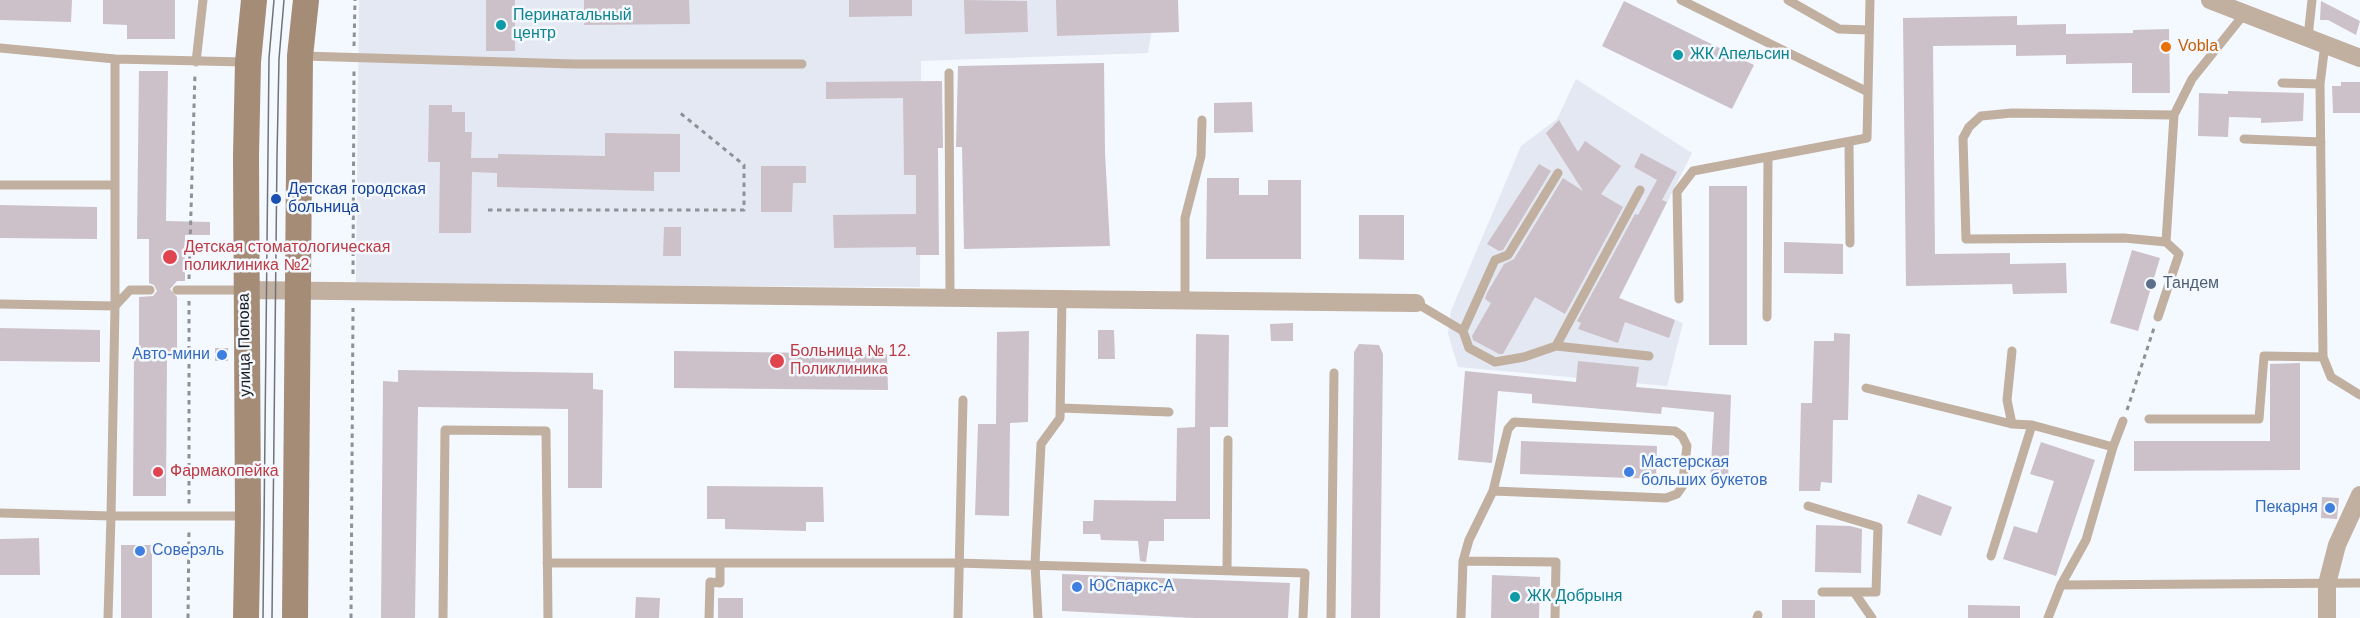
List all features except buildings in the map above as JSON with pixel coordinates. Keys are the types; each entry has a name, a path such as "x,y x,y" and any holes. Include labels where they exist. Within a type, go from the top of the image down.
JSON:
{"main road":[{"name":"улица Попова","path":"246,618 248,516 244,290 248,62 255,0"},
{"path":"295,618 300,56 306,0"}],"street":[{"path":"2210,0 2360,58"},
{"path":"244,290 950,296 1416,303"},
{"path":"2327,618 2327,584 2337,545 2360,495"}],"lane":[{"path":"196,62 203,0"},
{"path":"1681,0 1866,91"},
{"path":"1788,0 1839,29 1869,30"},
{"path":"1679,299 1677,192 1693,171 1867,138 1866,91 1870,0"},
{"path":"2312,0 2320,84 2323,357 2331,377 2360,395"},
{"path":"2166,242 2174,115 2192,79 2245,13"},
{"path":"0,48 114,59 248,62"},
{"path":"300,56 574,64 802,64"},
{"path":"108,618 115,306 114,59"},
{"path":"949,73 950,296"},
{"path":"2282,83 2320,84"},
{"path":"2158,318 2179,254 2166,242 2124,238 1966,240 1963,138 1969,127 1981,116 2012,113 2174,115"},
{"path":"1185,301 1185,218 1201,156 1202,120"},
{"path":"2244,139 2321,142"},
{"path":"1849,143 1850,243"},
{"path":"1767,317 1768,157"},
{"path":"1463,331 1495,260 1508,255 1558,173"},
{"path":"0,185 114,185"},
{"path":"1556,346 1640,190"},
{"path":"0,304 115,306 130,290 150,290"},
{"path":"177,290 244,290"},
{"path":"1038,618 1035,564 1041,444 1060,418 1062,298"},
{"path":"1416,303 1463,331 1469,348 1495,362 1524,357 1556,346 1649,356"},
{"path":"2012,351 2007,400 2012,424"},
{"path":"2149,419 2259,419 2264,357 2323,357"},
{"path":"1331,618 1334,373"},
{"path":"1866,388 2012,424 2032,425 2113,447"},
{"path":"958,618 957,563 963,400"},
{"path":"1060,408 1169,412"},
{"path":"2048,618 2061,585 2086,540 2123,420"},
{"path":"1461,618 1463,561 1469,540 1493,491 1508,429 1515,422 1675,431 1682,436 1687,446 1682,486 1677,494 1666,498 1493,491"},
{"path":"1991,556 2032,425"},
{"path":"443,618 445,430 546,431 548,618"},
{"path":"1227,570 1228,440"},
{"path":"1808,506 1878,527 1876,592 1822,592"},
{"path":"0,513 248,516"},
{"path":"1463,561 1556,562 1555,618"},
{"path":"547,563 1035,564 1305,573 1303,618"},
{"path":"709,618 710,582 720,582 720,563"},
{"path":"2061,585 2360,583"},
{"path":"1854,592 1872,618"}],"path":[{"path":"351,618 355,0"},
{"path":"188,618 189,290 196,62"},
{"path":"488,210 744,210 744,165 679,112"},
{"path":"2123,420 2158,318"}],"shaded area":[{"path":"359,0 1157,0 1148,53 921,61 920,287 356,284"},
{"path":"1576,79 1692,153 1619,298 1683,323 1667,386 1458,367 1448,334 1451,311 1521,146 1557,119"}],"tram line":[{"path":"263,618 269,58 274,0"},
{"path":"272,618 277,156 279,59 284,0"}],"place":[{"name":"Перинатальный центр","path":"501,25"},
{"name":"Vobla","path":"2166,47"},
{"name":"ЖК Апельсин","path":"1678,55"},
{"name":"Детская городская больница","path":"276,199"},
{"name":"Детская стоматологическая поликлиника №2","path":"170,257"},
{"name":"Тандем","path":"2151,284"},
{"name":"Авто-мини","path":"222,355"},
{"name":"Больница № 12. Поликлиника","path":"777,361"},
{"name":"Фармакопейка","path":"158,472"},
{"name":"Мастерская больших букетов","path":"1629,472"},
{"name":"Пекарня","path":"2330,508"},
{"name":"Соверэль","path":"140,551"},
{"name":"ЮСпаркс-А","path":"1077,587"},
{"name":"ЖК Добрыня","path":"1515,597"}]}
